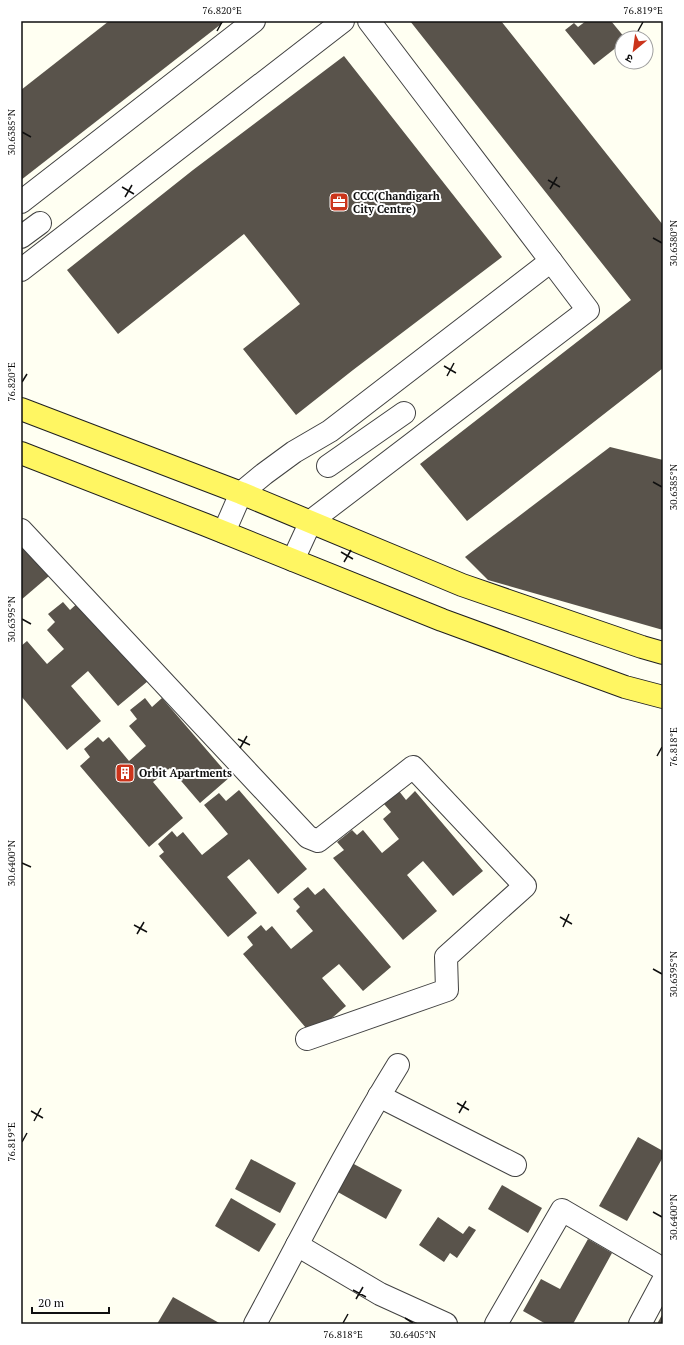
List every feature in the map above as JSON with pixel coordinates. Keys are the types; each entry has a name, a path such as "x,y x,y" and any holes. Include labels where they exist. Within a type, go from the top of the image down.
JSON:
{"main road":[{"path":"21,409 241,493 462,585 663,653"},
{"path":"21,453 224,532 442,620 625,687 663,697"}],"street":[{"path":"21,202 254,21"},
{"path":"21,270 343,21"},
{"path":"293,560 311,521 588,310 369,21"},
{"path":"21,238 40,223"},
{"path":"224,532 241,493 294,452 330,431 551,261"},
{"path":"328,466 404,413"},
{"path":"313,442 347,493"},
{"path":"21,530 308,837 318,841 413,767 525,886 446,957 447,990 307,1039"},
{"path":"255,1324 378,1096 398,1065"},
{"path":"378,1096 515,1165"},
{"path":"496,1324 562,1210 663,1269"},
{"path":"297,1245 380,1294 404,1316 446,1324"},
{"path":"640,1324 663,1281"}],"building":[{"path":"109,21 225,21 21,180 21,90"},
{"path":"410,21 501,21 663,225 663,368 467,521 420,464 631,300"},
{"path":"586,21 611,21 618,30 614,30 614,49 594,65 565,30 574,23 578,27"},
{"name":"CCC(Chandigarh City Centre)","path":"344,56 502,257 296,415 243,349 300,304 244,234 118,334 67,270 193,170"},
{"path":"610,447 663,460 663,630 488,580 465,557"},
{"path":"21,544 49,576 21,600"},
{"path":"80,601 148,681 118,706 88,671 71,686 101,721 67,750 21,696 21,646 27,641 47,664 64,649 47,630 55,622 48,614 63,602 70,610"},
{"name":"Orbit Apartments","path":"145,698 152,707 162,698 230,777 200,803 170,768 153,782 183,818 149,847 80,766 90,757 84,749 98,737 103,742 109,737 129,761 146,746 129,726 137,719 130,710"},
{"path":"239,790 307,869 278,894 249,859 227,877 257,913 228,937 159,856 164,852 158,844 172,831 177,837 183,832 202,855 228,834 204,805 219,793 226,801"},
{"path":"399,791 406,800 415,791 483,871 453,896 423,861 407,875 437,911 403,940 333,858 344,850 337,842 352,830 357,835 363,830 382,853 399,839 383,819 391,812 384,804"},
{"path":"308,887 315,895 324,888 391,967 363,991 339,964 322,978 346,1006 312,1035 243,954 253,945 247,937 261,925 266,931 272,926 291,949 313,931 296,911 300,907 293,899"},
{"path":"638,1137 663,1151 663,1157 627,1221 599,1206"},
{"path":"251,1159 296,1183 280,1213 235,1189"},
{"path":"352,1163 402,1190 386,1219 336,1191"},
{"path":"502,1185 542,1208 528,1233 488,1209"},
{"path":"231,1198 276,1224 259,1252 215,1226"},
{"path":"438,1217 463,1234 469,1226 476,1230 457,1258 450,1253 444,1262 419,1245"},
{"path":"588,1239 612,1253 573,1324 546,1324 523,1311 541,1279 560,1289"},
{"path":"173,1297 221,1324 157,1324"},
{"path":"663,1313 663,1324 657,1324"}],"place":[{"name":"CCC(Chandigarh City Centre)","path":"339,202"},
{"name":"Orbit Apartments","path":"125,773"}]}
